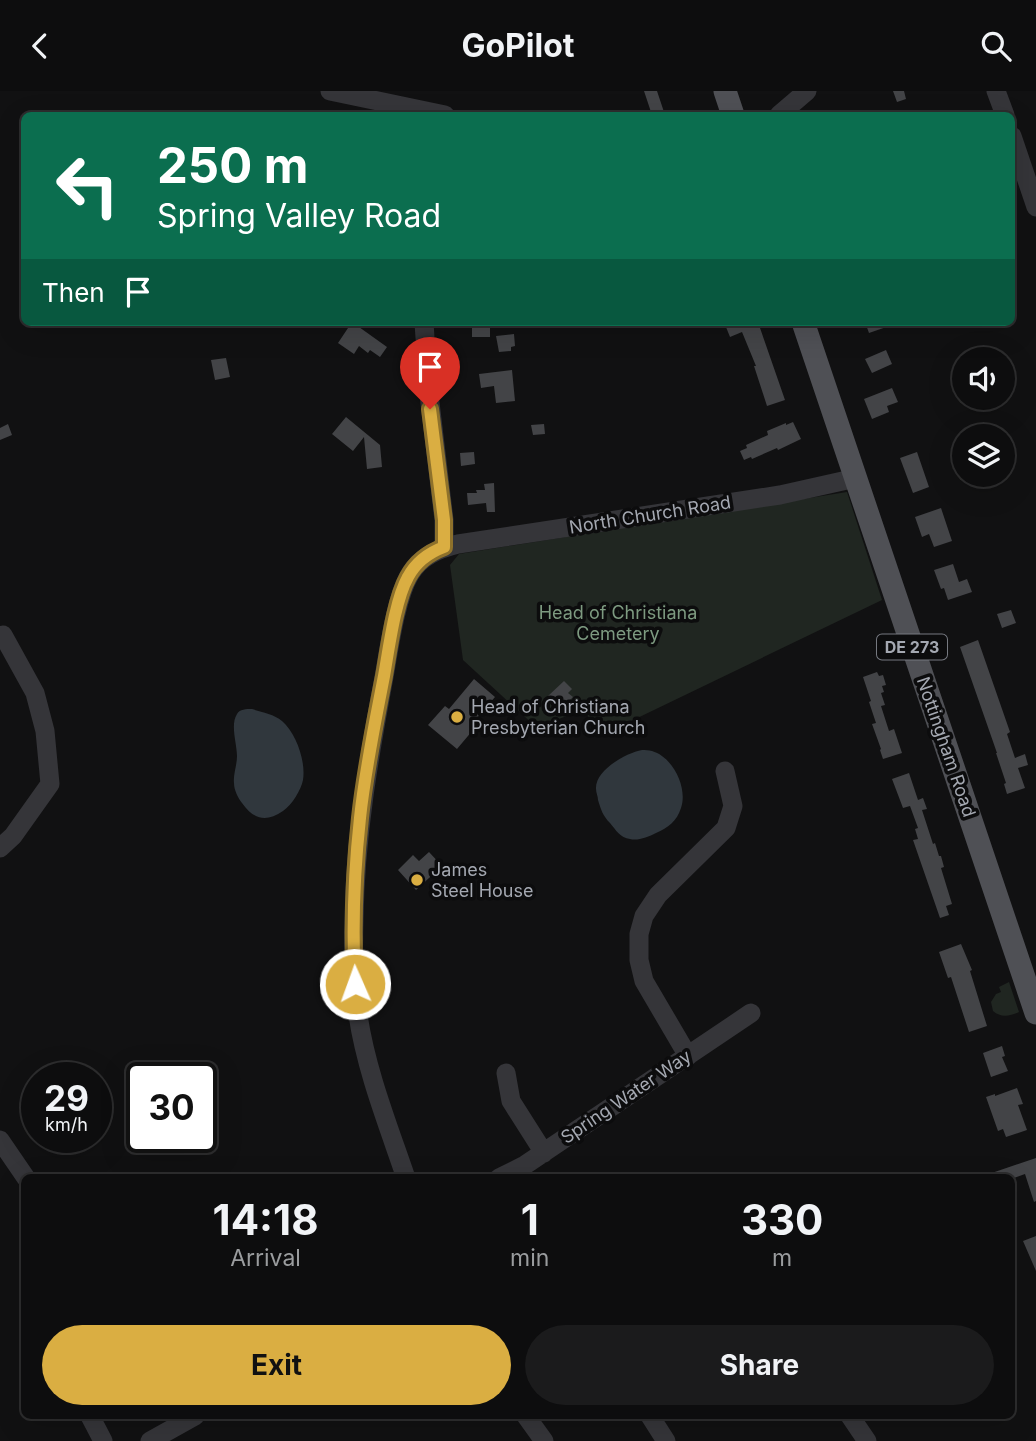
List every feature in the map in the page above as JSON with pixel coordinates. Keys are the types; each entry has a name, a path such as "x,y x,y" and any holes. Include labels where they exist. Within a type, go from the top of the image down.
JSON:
{"main road":[{"path":"725,91 732,112"},
{"name":"Nottingham Road","path":"804,326 1036,1013"}],"street":[{"path":"330,91 431,112"},
{"path":"782,112 807,91"},
{"path":"996,91 1004,112"},
{"path":"1015,144 1036,207"},
{"path":"405,1174 376,1090 359,1024 354,962 354,884 366,774 402,591 420,561 444,547 444,520 428,387 424,326"},
{"name":"North Church Road","path":"444,547 780,495 856,478"},
{"path":"0,848 13,836 50,784 45,731 35,693 3,635"},
{"path":"688,1056 644,981 639,960 639,933 644,916 658,895 726,828 733,806 725,771"},
{"name":"Spring Water Way","path":"508,1174 544,1153 751,1013"},
{"path":"506,1073 511,1101 544,1153"},
{"path":"0,1140 23,1174"},
{"path":"92,1419 103,1441"},
{"path":"150,1441 190,1419"},
{"path":"528,1419 544,1441"},
{"path":"652,1419 666,1441"},
{"path":"852,1419 867,1441"}],"green space":[{"name":"Head of Christiana Cemetery","path":"847,492 882,600 600,736 584,710 536,727 463,660 450,565 459,554"},
{"path":"1009,982 1019,1012 999,1015 993,1011 991,1002 996,994 1001,992 999,987"}],"shaded area":[{"path":"252,709 275,717 287,726 296,740 303,764 302,784 293,801 277,815 265,818 255,816 246,808 234,786 237,756 235,718 240,711"},
{"path":"642,750 660,754 672,766 680,783 683,800 677,817 668,826 646,837 633,839 621,835 606,818 596,789 601,775 613,763"}],"building":[{"path":"644,91 657,91 664,112 651,112"},
{"path":"893,91 904,91 906,99 897,102"},
{"path":"349,326 358,326 387,347 380,357 359,346 354,354 338,343"},
{"path":"472,326 490,326 490,337 472,337"},
{"path":"726,326 759,326 785,400 767,406 756,366 742,332 730,337"},
{"path":"866,326 889,326 869,333"},
{"path":"514,334 515,346 511,347 511,351 499,352 496,336"},
{"path":"886,350 892,364 872,373 865,359"},
{"path":"226,358 230,377 215,380 211,360"},
{"path":"512,370 515,401 496,403 494,386 481,388 479,374"},
{"path":"892,388 898,402 887,406 889,412 872,419 864,399"},
{"path":"346,417 380,445 382,467 367,469 364,437 353,451 332,434"},
{"path":"793,422 801,439 778,450 777,448 744,460 740,451 747,448 746,445 768,435 767,431"},
{"path":"8,424 12,435 0,440 0,428"},
{"path":"544,424 545,434 533,435 531,425"},
{"path":"474,452 475,464 461,466 460,453"},
{"path":"917,452 929,487 913,493 900,458"},
{"path":"494,483 495,512 487,512 486,503 468,505 467,493 477,493 476,490 485,490 484,484"},
{"path":"941,508 952,541 934,547 929,534 922,537 915,517"},
{"path":"953,564 959,582 967,579 972,592 948,600 934,570"},
{"path":"1011,610 1016,623 1002,628 997,614"},
{"path":"978,640 1010,732 1007,734 1015,758 1025,754 1028,765 1018,768 1025,788 1007,794 997,753 960,647"},
{"path":"877,672 879,676 883,675 886,685 882,686 884,692 881,693 885,705 881,706 889,731 894,729 902,753 883,759 872,724 876,723 863,677"},
{"name":"Head of Christiana Presbyterian Church","path":"474,679 495,697 470,726 473,730 457,749 428,725 445,706 449,709"},
{"path":"564,681 572,689 568,693 573,697 561,709 548,696"},
{"path":"909,773 918,800 923,798 927,809 922,810 933,844 935,843 941,856 944,867 941,868 952,904 946,906 949,915 940,918 913,840 918,839 915,829 918,828 910,806 903,808 892,779"},
{"name":"James Steel House","path":"429,852 442,866 416,890 398,870 413,855 419,861"},
{"path":"961,944 972,970 970,971 987,1026 969,1032 951,977 948,978 939,952"},
{"path":"1002,1046 1005,1056 1002,1057 1008,1071 991,1077 983,1053"},
{"path":"1017,1088 1023,1104 1018,1105 1027,1130 1006,1137 1003,1129 998,1131 986,1097"},
{"path":"1036,1158 1036,1201 1034,1202 1025,1174 1015,1178 1015,1174 989,1174"},
{"path":"1036,1236 1036,1271 1023,1241"}],"place":[{"name":"Head of Christiana Presbyterian Church","path":"457,717"},
{"name":"James Steel House","path":"417,880"}],"route":[{"path":"355,984 354,884 360,818 389,649 406,581 420,561 444,547 444,520 430,409"}]}
